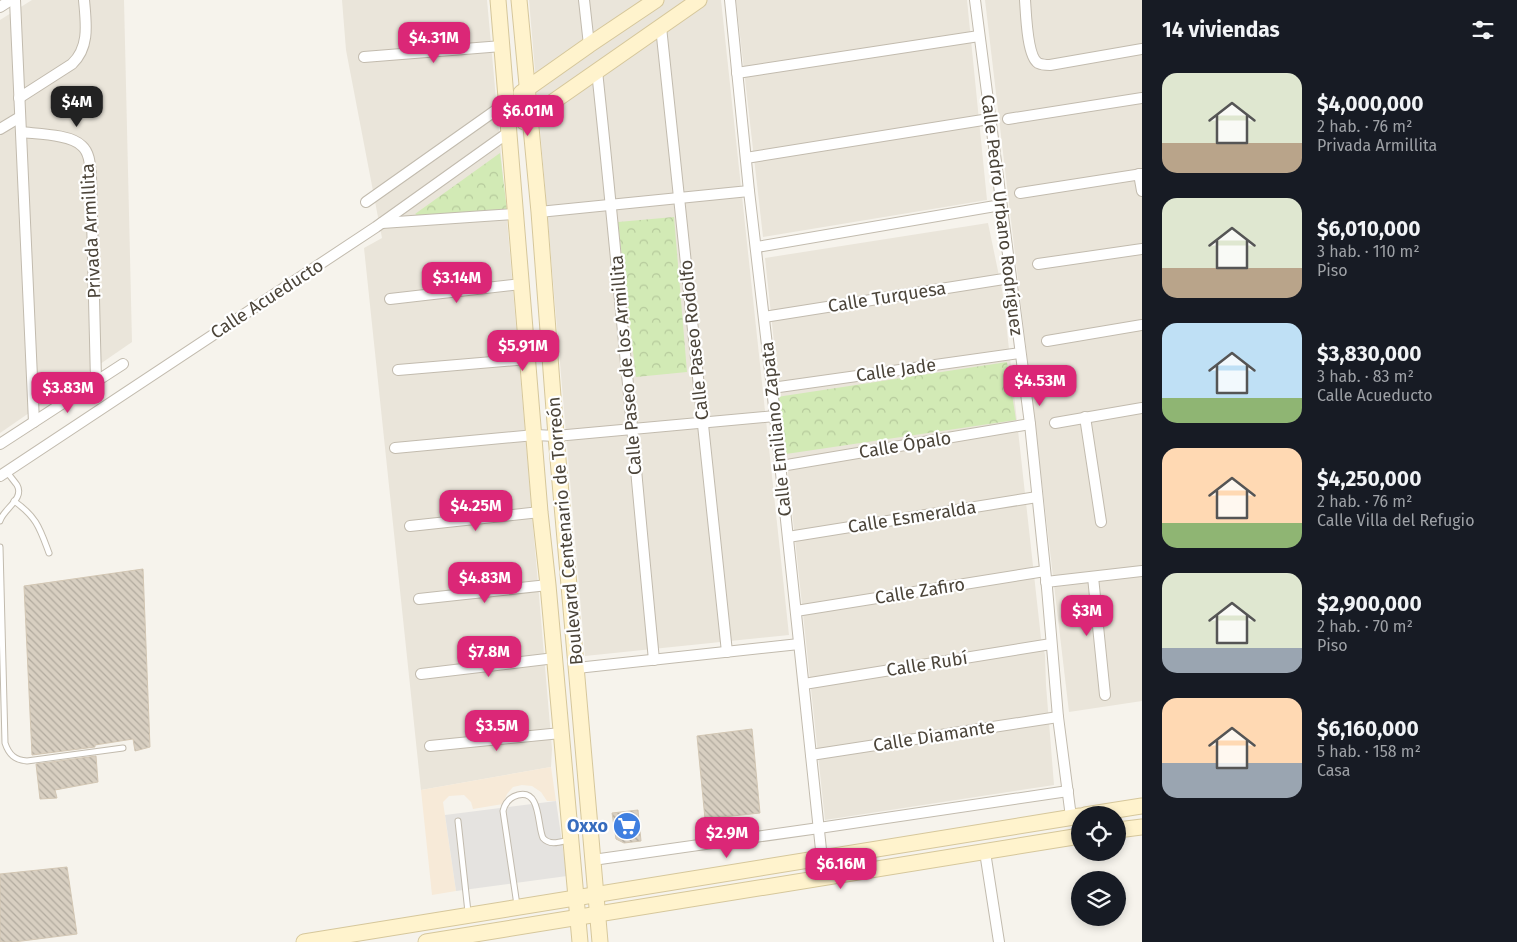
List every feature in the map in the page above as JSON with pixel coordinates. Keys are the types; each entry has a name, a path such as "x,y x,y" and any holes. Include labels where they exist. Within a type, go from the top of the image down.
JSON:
{"street":[{"path":"0,7 11,0"},
{"path":"15,0 34,422"},
{"path":"19,98 79,58 85,42 84,0"},
{"name":"Boulevard Centenario de Torreón","path":"498,0 528,359 545,436 577,668 600,942"},
{"name":"Boulevard Centenario de Torreón","path":"519,0 539,212 545,436 540,512 580,942"},
{"path":"584,0 589,45"},
{"path":"366,202 656,0"},
{"name":"Calle Acueducto","path":"3,474 381,223 699,0"},
{"name":"Calle Emiliano Zapata","path":"730,0 822,859"},
{"name":"Calle Pedro Urbano Rodríguez","path":"975,0 1030,424 1058,718 1068,791 1075,806"},
{"path":"1024,0 1033,58 1041,65 1142,49"},
{"name":"Calle Paseo Rodolfo","path":"661,27 727,652"},
{"path":"737,73 979,36"},
{"path":"364,57 502,46"},
{"name":"Calle Paseo de los Armillita","path":"597,71 654,660"},
{"path":"1008,119 1142,98"},
{"path":"0,129 20,117"},
{"path":"746,158 989,119"},
{"name":"Privada Armillita","path":"21,132 74,140 82,146 89,160 92,176 96,381"},
{"path":"1020,193 1141,174 1142,191"},
{"path":"539,212 749,191"},
{"path":"757,247 1001,205"},
{"path":"381,223 516,214"},
{"path":"1038,264 1142,249"},
{"name":"Calle Turquesa","path":"764,317 1010,278"},
{"path":"390,299 522,289 531,298 545,436"},
{"path":"1047,341 1142,325"},
{"name":"Calle Jade","path":"772,388 1020,352"},
{"path":"398,370 528,359"},
{"path":"0,444 123,364"},
{"path":"1055,423 1142,408"},
{"path":"395,448 703,424 775,416"},
{"path":"1085,417 1101,522"},
{"name":"Calle Ópalo","path":"781,466 1030,424"},
{"name":"Calle Esmeralda","path":"788,537 1037,497"},
{"path":"410,526 540,512"},
{"name":"Calle Zafiro","path":"796,611 1045,571"},
{"path":"1046,582 1142,571"},
{"path":"1093,577 1105,695"},
{"path":"419,599 548,585"},
{"path":"577,668 800,644"},
{"name":"Calle Rubí","path":"804,684 1051,644"},
{"path":"421,674 555,658"},
{"name":"Calle Diamante","path":"810,755 1058,718"},
{"path":"430,746 561,733"},
{"path":"593,860 1068,791"},
{"path":"1126,809 1142,806"},
{"path":"304,942 1071,817"},
{"path":"1126,829 1142,826"},
{"path":"426,942 1071,838"},
{"path":"985,852 999,942"}],"lane":[{"path":"0,521 3,514 18,496 19,490 3,474"},
{"path":"14,501 35,520 49,554"},
{"path":"0,547 5,743 11,756 27,761 123,748"},
{"path":"517,908 503,812 508,801 518,794 531,796 535,802 541,833 546,841 556,843 571,840"},
{"path":"458,821 468,916"}],"shaded area":[{"path":"32,0 124,0 132,342 0,433 0,20"},
{"path":"342,0 487,0 552,749 551,767 421,790 364,248 382,238 346,50"},
{"path":"529,0 721,0 789,635 585,656"},
{"path":"736,0 967,0 987,200 763,237"},
{"path":"985,0 1142,0 1142,701 1069,712"},
{"path":"988,223 1003,295 1041,638 1045,655 1054,785 825,820 765,258"},
{"path":"551,767 556,801 547,801 541,792 532,786 522,785 513,787 507,794 503,804 473,809 471,802 464,795 449,796 443,802 456,891 432,895 421,790"},
{"path":"556,801 567,876 456,891 445,815"}],"green space":[{"path":"500,153 507,210 420,217 415,214"},
{"path":"674,217 687,372 636,377 618,222"},
{"path":"1007,362 1016,420 786,454 777,397"}],"building":[{"path":"143,569 150,747 135,751 133,739 95,745 95,747 32,755 24,586"},
{"path":"752,729 760,813 705,819 697,736"},
{"path":"96,756 98,782 55,790 57,798 40,799 36,764"},
{"name":"Oxxo","path":"638,810 641,841 624,843 616,839 612,813"},
{"path":"67,867 77,934 0,942 0,874"}],"place":[{"name":"Oxxo","path":"627,826"}]}
